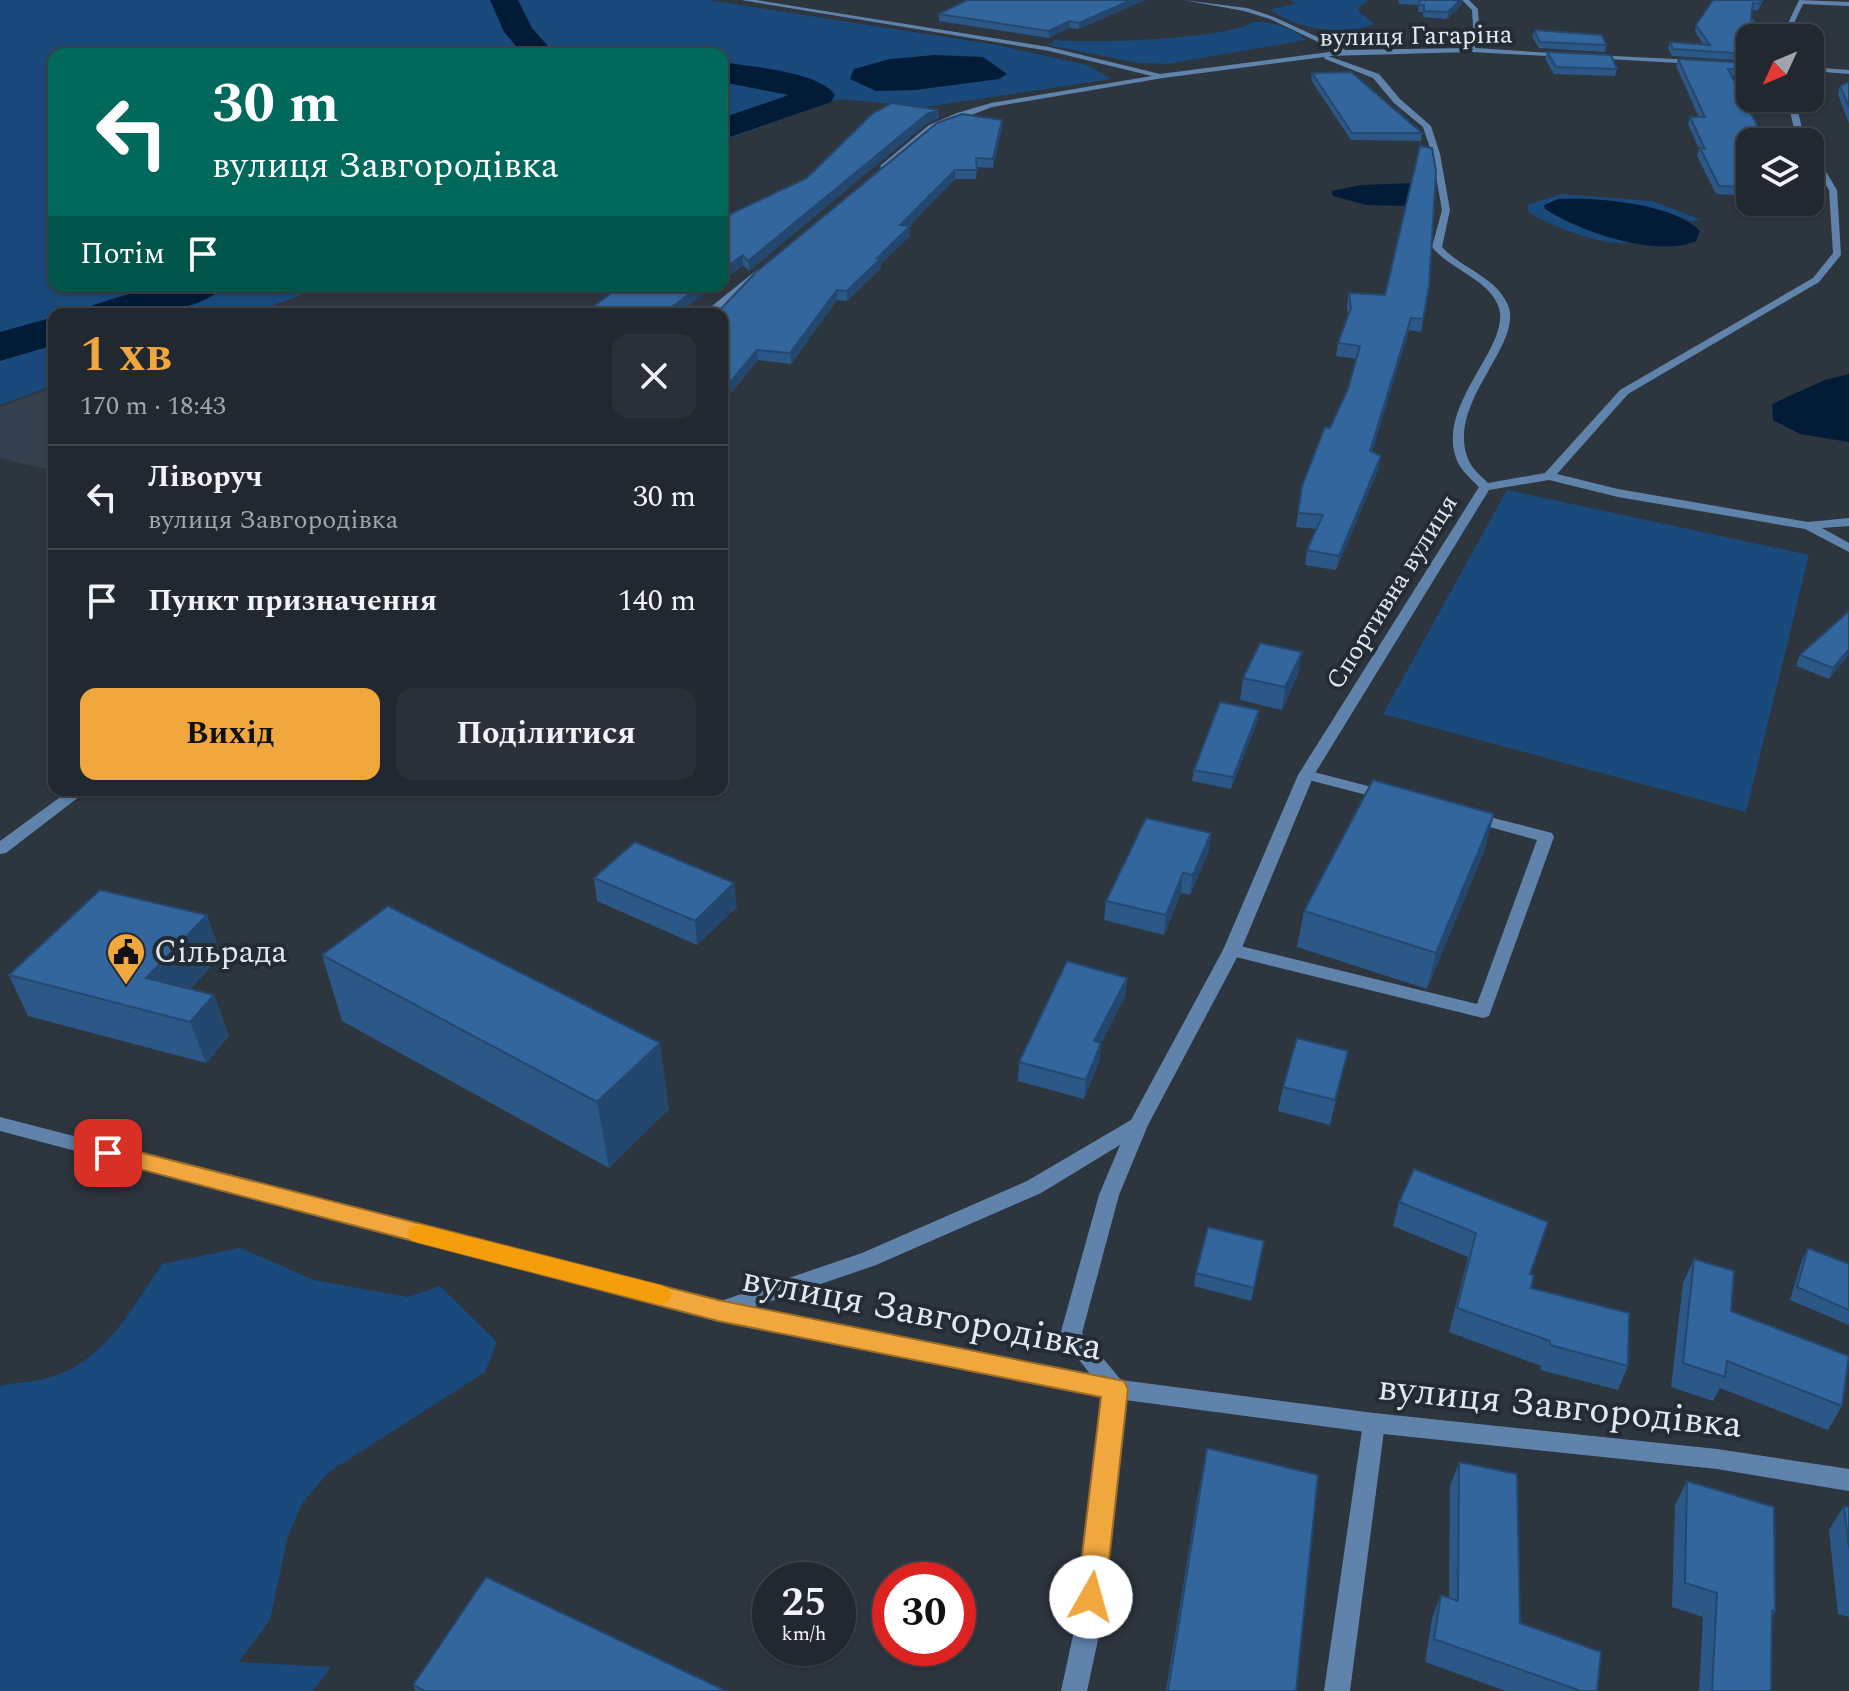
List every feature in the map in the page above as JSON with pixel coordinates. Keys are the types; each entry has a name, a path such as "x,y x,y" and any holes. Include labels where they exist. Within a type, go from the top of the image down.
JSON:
{"street":[{"path":"744,0 1049,49 1163,76"},
{"path":"1186,0 1245,9 1345,52"},
{"path":"1465,0 1475,9 1476,26 1471,50"},
{"path":"1790,24 1801,1 1849,4"},
{"name":"вулиця Гагаріна","path":"876,174 932,127 991,105 1163,76 1345,52 1471,50 1705,63"},
{"name":"Спортивна вулиця","path":"1115,1389 1071,1335 1109,1195 1138,1125 1232,950 1306,775 1485,487 1462,459 1459,432 1477,378 1493,356 1507,321 1504,304 1492,287 1449,263 1437,247 1446,210 1436,154 1427,126 1397,101 1376,76 1323,56"},
{"path":"1824,70 1849,72"},
{"path":"1549,476 1624,392 1816,280 1838,253 1833,190 1824,175"},
{"path":"714,308 768,265"},
{"path":"1485,487 1549,476 1618,493 1808,526 1849,522"},
{"path":"1808,526 1849,548"},
{"path":"1306,775 1396,798"},
{"path":"0,849 72,796"},
{"path":"1232,950 1483,1012 1546,837 1456,814"},
{"name":"вулиця Завгородівка","path":"0,1124 718,1311 1115,1389 1374,1423 1717,1459 1849,1480"},
{"path":"718,1311 869,1259 1034,1187 1138,1125"},
{"path":"1074,1691 1088,1626 1115,1389"},
{"path":"1337,1691 1374,1423"}],"shaded area":[{"path":"0,0 708,0 997,45 1087,65 1111,79 925,107 838,99 728,139 728,48 48,48 48,292 310,292 266,308 48,308 48,387 0,405"},
{"path":"1290,0 1368,0 1357,10 1374,24 1349,30 1322,29 1295,22 1272,11 1297,4"},
{"path":"1253,22 1281,26 1306,40 1167,64 1138,63 1048,45 1055,40 1126,41 1216,33"},
{"path":"935,55 983,57 1007,74 999,79 915,90 876,91 850,79 854,69 890,59"},
{"path":"1414,183 1407,206 1366,205 1333,196 1331,191 1361,185"},
{"path":"1561,194 1652,201 1702,220 1691,221 1660,210 1597,200 1558,199 1545,209 1587,229 1632,242 1608,242 1564,229 1529,213 1527,205"},
{"path":"1558,199 1592,199 1653,208 1672,214 1700,231 1696,241 1680,245 1661,246 1619,240 1578,226 1545,209 1544,205"},
{"path":"1849,374 1849,442 1800,434 1773,420 1772,404 1825,380"},
{"path":"48,389 48,470 0,458 0,407"},
{"path":"1507,490 1809,555 1746,812 1383,714"},
{"path":"240,1248 314,1280 408,1297 440,1286 497,1342 485,1372 329,1472 303,1502 288,1536 270,1620 239,1662 331,1667 313,1691 0,1691 0,1386 44,1379 83,1362 113,1334 162,1264"}],"building":[{"path":"967,0 1131,0 1079,23 1070,21 1049,31 939,14"},
{"path":"1420,0 1460,0 1448,12 1424,11 1424,5 1419,5"},
{"path":"1713,0 1761,0 1759,4 1753,3 1751,20 1754,24 1736,24 1736,53 1673,49 1670,42 1710,45 1696,25"},
{"path":"1534,30 1602,35 1606,45 1540,42"},
{"path":"1547,52 1611,55 1617,69 1556,67"},
{"path":"1678,59 1736,62 1736,69 1728,69 1736,84 1736,112 1750,112 1759,128 1736,128 1736,187 1719,186 1700,148 1705,149 1690,117 1705,117"},
{"path":"1351,72 1422,133 1352,133 1312,73"},
{"path":"1849,82 1849,107 1840,86"},
{"path":"892,103 939,110 927,114 748,261 743,255 728,266 728,215 807,178 873,113"},
{"path":"962,114 1002,120 993,159 976,158 977,170 955,170 900,225 910,226 877,258 881,258 847,291 837,290 790,353 757,350 728,385 728,308 722,308 756,272 937,123"},
{"path":"1420,146 1432,148 1436,171 1429,287 1423,319 1411,318 1370,451 1381,456 1339,556 1307,550 1323,515 1298,513 1302,486 1325,427 1330,428 1348,389 1360,346 1338,343 1351,308 1349,293 1385,295"},
{"path":"612,292 692,292 670,308 592,308"},
{"path":"1849,611 1849,649 1833,668 1800,655"},
{"path":"1260,643 1302,652 1285,687 1243,678"},
{"path":"1220,702 1259,710 1233,777 1194,770"},
{"path":"1373,780 1494,814 1436,953 1304,911"},
{"path":"1146,818 1211,833 1193,875 1183,873 1166,915 1106,901"},
{"path":"635,842 734,883 695,921 594,878"},
{"path":"100,890 207,915 146,978 214,995 190,1022 9,975"},
{"path":"388,906 660,1043 597,1102 322,955"},
{"path":"1067,961 1127,978 1094,1041 1101,1043 1086,1080 1019,1062"},
{"path":"1297,1038 1348,1051 1335,1100 1283,1087"},
{"path":"1414,1169 1548,1222 1530,1274 1534,1275 1531,1288 1629,1313 1628,1366 1550,1345 1550,1341 1457,1308 1476,1233 1399,1202"},
{"path":"1208,1227 1264,1241 1254,1288 1196,1273"},
{"path":"1808,1248 1849,1264 1849,1310 1797,1287"},
{"path":"1694,1259 1734,1271 1731,1311 1849,1356 1842,1406 1727,1361 1725,1377 1683,1363"},
{"path":"1207,1448 1318,1475 1296,1691 1168,1691"},
{"path":"1459,1462 1517,1474 1520,1623 1601,1652 1597,1691 1581,1691 1434,1639 1441,1595 1458,1601"},
{"path":"1687,1481 1774,1507 1775,1612 1772,1611 1771,1691 1712,1691 1717,1593 1685,1583"},
{"path":"1844,1506 1849,1507 1849,1549"},
{"path":"486,1577 726,1691 425,1691 413,1685"}],"waterway":[{"path":"504,0 519,32 534,48"},
{"path":"728,73 786,82 819,95 728,128"},
{"path":"129,308 181,292"},
{"path":"0,347 48,333"}],"slow traffic":[{"path":"419,1233 660,1295"}],"place":[{"name":"Сільрада","path":"126,986"}],"route":[{"path":"108,1153 718,1311 1115,1389 1091,1597"}]}
